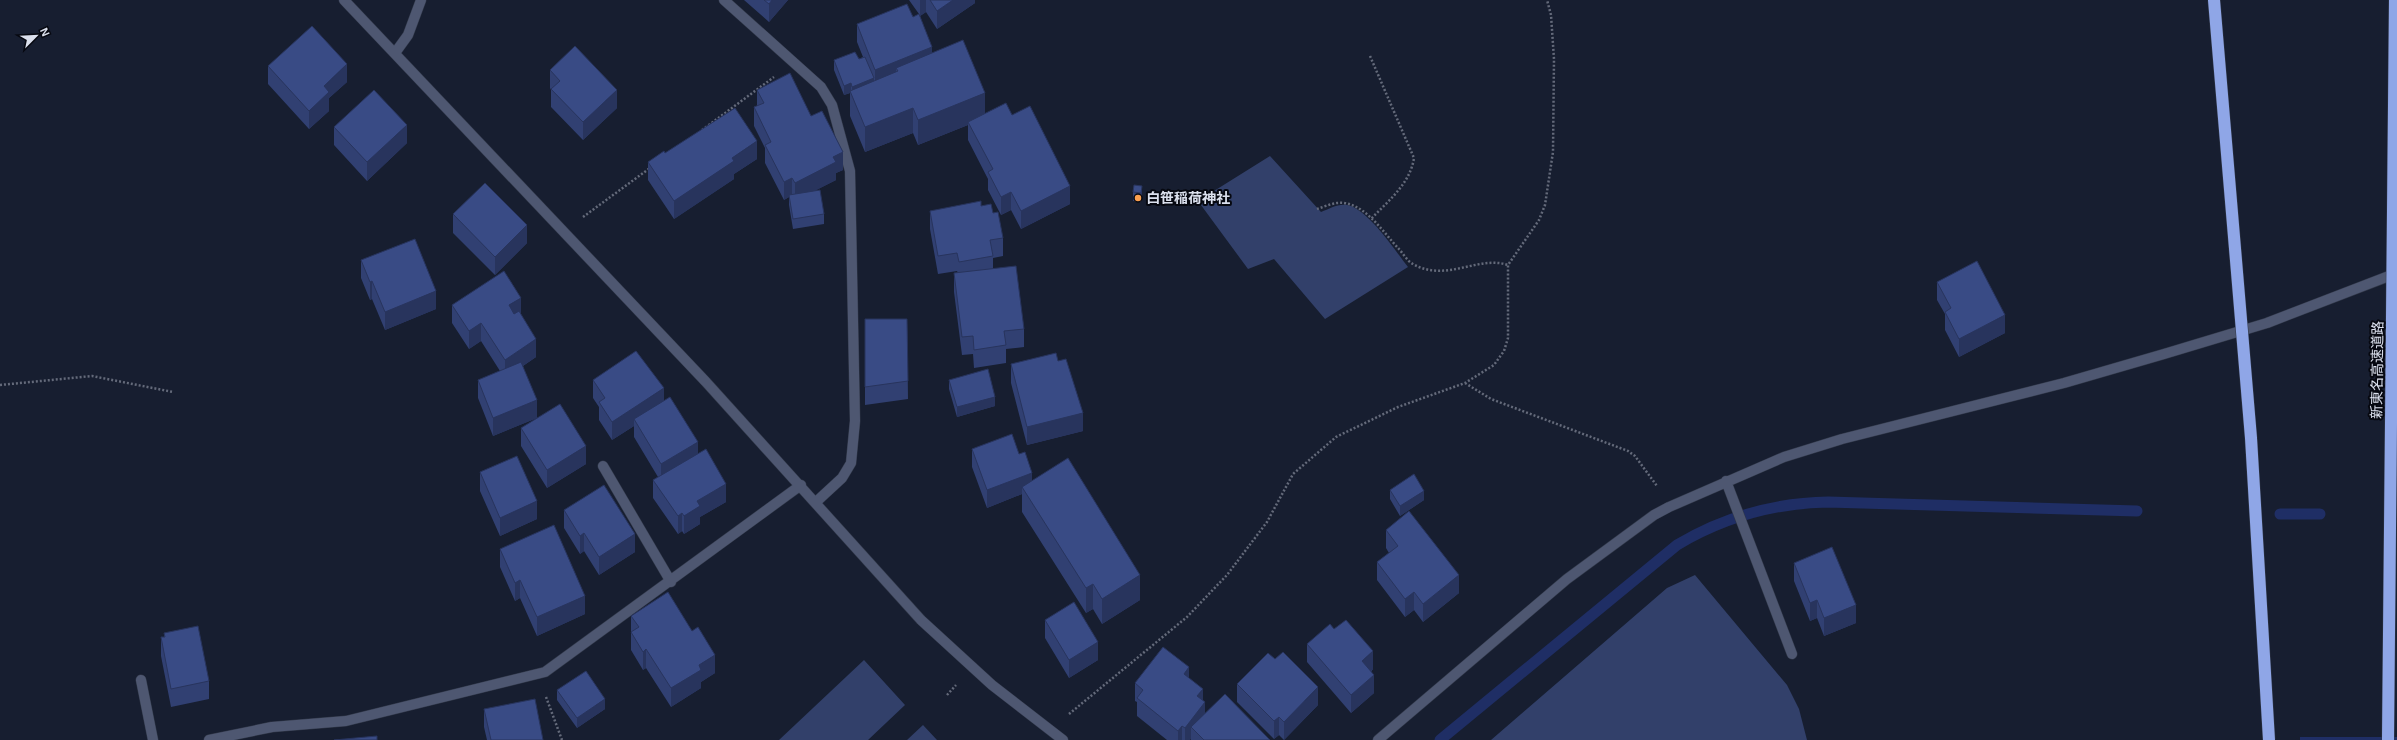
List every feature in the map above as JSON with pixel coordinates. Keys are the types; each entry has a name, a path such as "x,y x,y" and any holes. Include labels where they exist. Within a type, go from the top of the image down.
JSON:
{"highway":[{"path":"2214,0 2251,438 2269,740"},
{"name":"新東名高速道路","path":"2388,740 2395,0"}],"street":[{"path":"344,0 801,485 921,620 992,685 1063,740"},
{"path":"395,53 408,35 421,0"},
{"path":"724,0 821,87 832,105 850,171 855,422 851,463 842,478 816,502"},
{"path":"1378,740 1567,579 1654,515 1669,506 1784,457 1842,439 2064,383 2267,323 2397,273"},
{"path":"603,466 671,582"},
{"path":"1726,481 1792,654"},
{"path":"209,740 272,727 346,721 545,672 671,582 801,485"},
{"path":"141,680 153,740"}],"path":[{"path":"1050,730 1187,617 1227,575 1267,522 1293,474 1336,437 1398,407 1465,383 1494,365 1504,351 1508,338 1508,265 1539,220 1545,205 1553,152 1554,59 1551,15 1547,0"},
{"path":"1370,56 1414,158 1412,168 1405,182 1371,219"},
{"path":"698,133 794,62"},
{"path":"563,231 653,166"},
{"path":"1317,209 1337,203 1352,204 1371,219 1412,263 1429,270 1447,271 1498,262 1508,265"},
{"path":"0,385 92,376 173,392"},
{"path":"1465,383 1491,399 1628,451 1635,456 1650,475 1669,506"},
{"path":"537,674 562,740"}],"shaded area":[{"path":"1270,156 1321,212 1343,205 1351,206 1359,210 1382,233 1408,267 1325,319 1274,259 1248,269 1198,201"},
{"path":"1695,575 1787,685 1799,709 1807,740 1491,740 1667,588"},
{"path":"864,660 905,705 868,740 779,740"},
{"path":"923,725 937,740 907,740"},
{"path":"2300,737 2397,737 2397,740 2300,740"}],"building":[{"path":"764,0 772,0 769,4"},
{"path":"930,0 953,0 937,11"},
{"path":"907,4 913,17 919,14 932,47 875,70 857,24"},
{"path":"312,26 347,64 324,86 329,92 309,111 268,66"},
{"path":"963,40 985,93 918,120 913,108 865,127 850,91 898,71 896,68"},
{"path":"575,46 617,90 583,122 551,89 560,81 550,70"},
{"path":"855,52 859,59 865,57 874,78 852,87 851,83 844,86 834,60"},
{"path":"790,73 811,116 822,111 843,152 833,157 836,162 795,183 792,178 784,182 765,145 771,142 754,107 764,103 757,90"},
{"path":"374,90 407,125 367,162 334,127"},
{"path":"1006,103 1012,115 1030,106 1070,186 1021,211 1011,192 1001,197 988,172 993,169 968,122"},
{"path":"735,108 757,141 732,158 734,161 674,201 648,162 664,151 665,153"},
{"path":"485,183 527,225 495,257 453,214"},
{"path":"1134,185 1142,186 1141,193 1133,192"},
{"path":"820,190 824,214 793,219 789,195"},
{"path":"981,201 981,206 991,204 993,213 998,212 1003,238 990,240 993,256 959,262 957,253 938,256 930,211"},
{"path":"415,239 436,291 385,312 361,260"},
{"path":"1977,261 2005,315 1959,339 1945,312 1951,308 1937,282"},
{"path":"1016,266 1024,329 1004,331 1006,345 974,350 973,336 962,337 954,273"},
{"path":"504,271 521,298 509,305 514,314 519,311 536,339 505,360 481,323 469,331 452,305"},
{"path":"865,319 907,319 908,381 865,387"},
{"path":"636,351 664,388 612,422 599,402 605,398 593,380"},
{"path":"1056,353 1058,361 1066,359 1083,413 1027,427 1011,364"},
{"path":"521,362 537,400 493,418 478,380"},
{"path":"988,369 995,397 957,407 949,380"},
{"path":"670,397 698,442 661,464 634,419"},
{"path":"560,404 586,446 547,470 521,428"},
{"path":"1012,434 1019,454 1025,452 1032,473 987,490 972,449"},
{"path":"706,449 726,484 697,501 700,506 684,516 682,513 678,516 653,480"},
{"path":"517,456 537,501 500,518 480,472"},
{"path":"1068,458 1140,575 1102,599 1093,584 1086,588 1022,487"},
{"path":"1414,474 1424,491 1400,506 1390,490"},
{"path":"604,485 635,534 599,557 584,533 580,536 564,510"},
{"path":"1409,511 1459,575 1423,604 1414,592 1405,599 1377,562 1398,546 1386,530"},
{"path":"554,525 585,596 537,617 520,580 515,583 500,549"},
{"path":"1832,547 1856,605 1824,618 1817,600 1810,603 1794,563"},
{"path":"668,592 692,631 698,627 715,655 699,665 701,670 671,688 646,649 643,652 631,632 639,627 631,616"},
{"path":"1074,602 1098,642 1069,660 1045,620"},
{"path":"1346,620 1373,651 1362,661 1374,675 1351,695 1307,644 1330,624 1334,629"},
{"path":"198,626 209,681 171,689 161,637 165,637 164,633"},
{"path":"1163,647 1189,667 1184,674 1203,689 1197,696 1205,702 1185,728 1182,726 1178,731 1137,698 1143,690 1135,683"},
{"path":"1283,652 1318,687 1284,722 1279,717 1274,721 1237,684 1268,653 1275,659"},
{"path":"586,671 605,699 577,718 557,690"},
{"path":"1225,694 1270,740 1204,740 1191,727"},
{"path":"535,699 543,740 491,740 484,709"},
{"path":"377,736 377,740 334,740"}],"waterway":[{"path":"1440,740 1677,545 1695,535 1731,519 1750,513 1788,505 1828,502 2137,511"},
{"path":"2280,514 2320,514"}],"place":[{"name":"白笹稲荷神社","path":"1138,198"}]}
